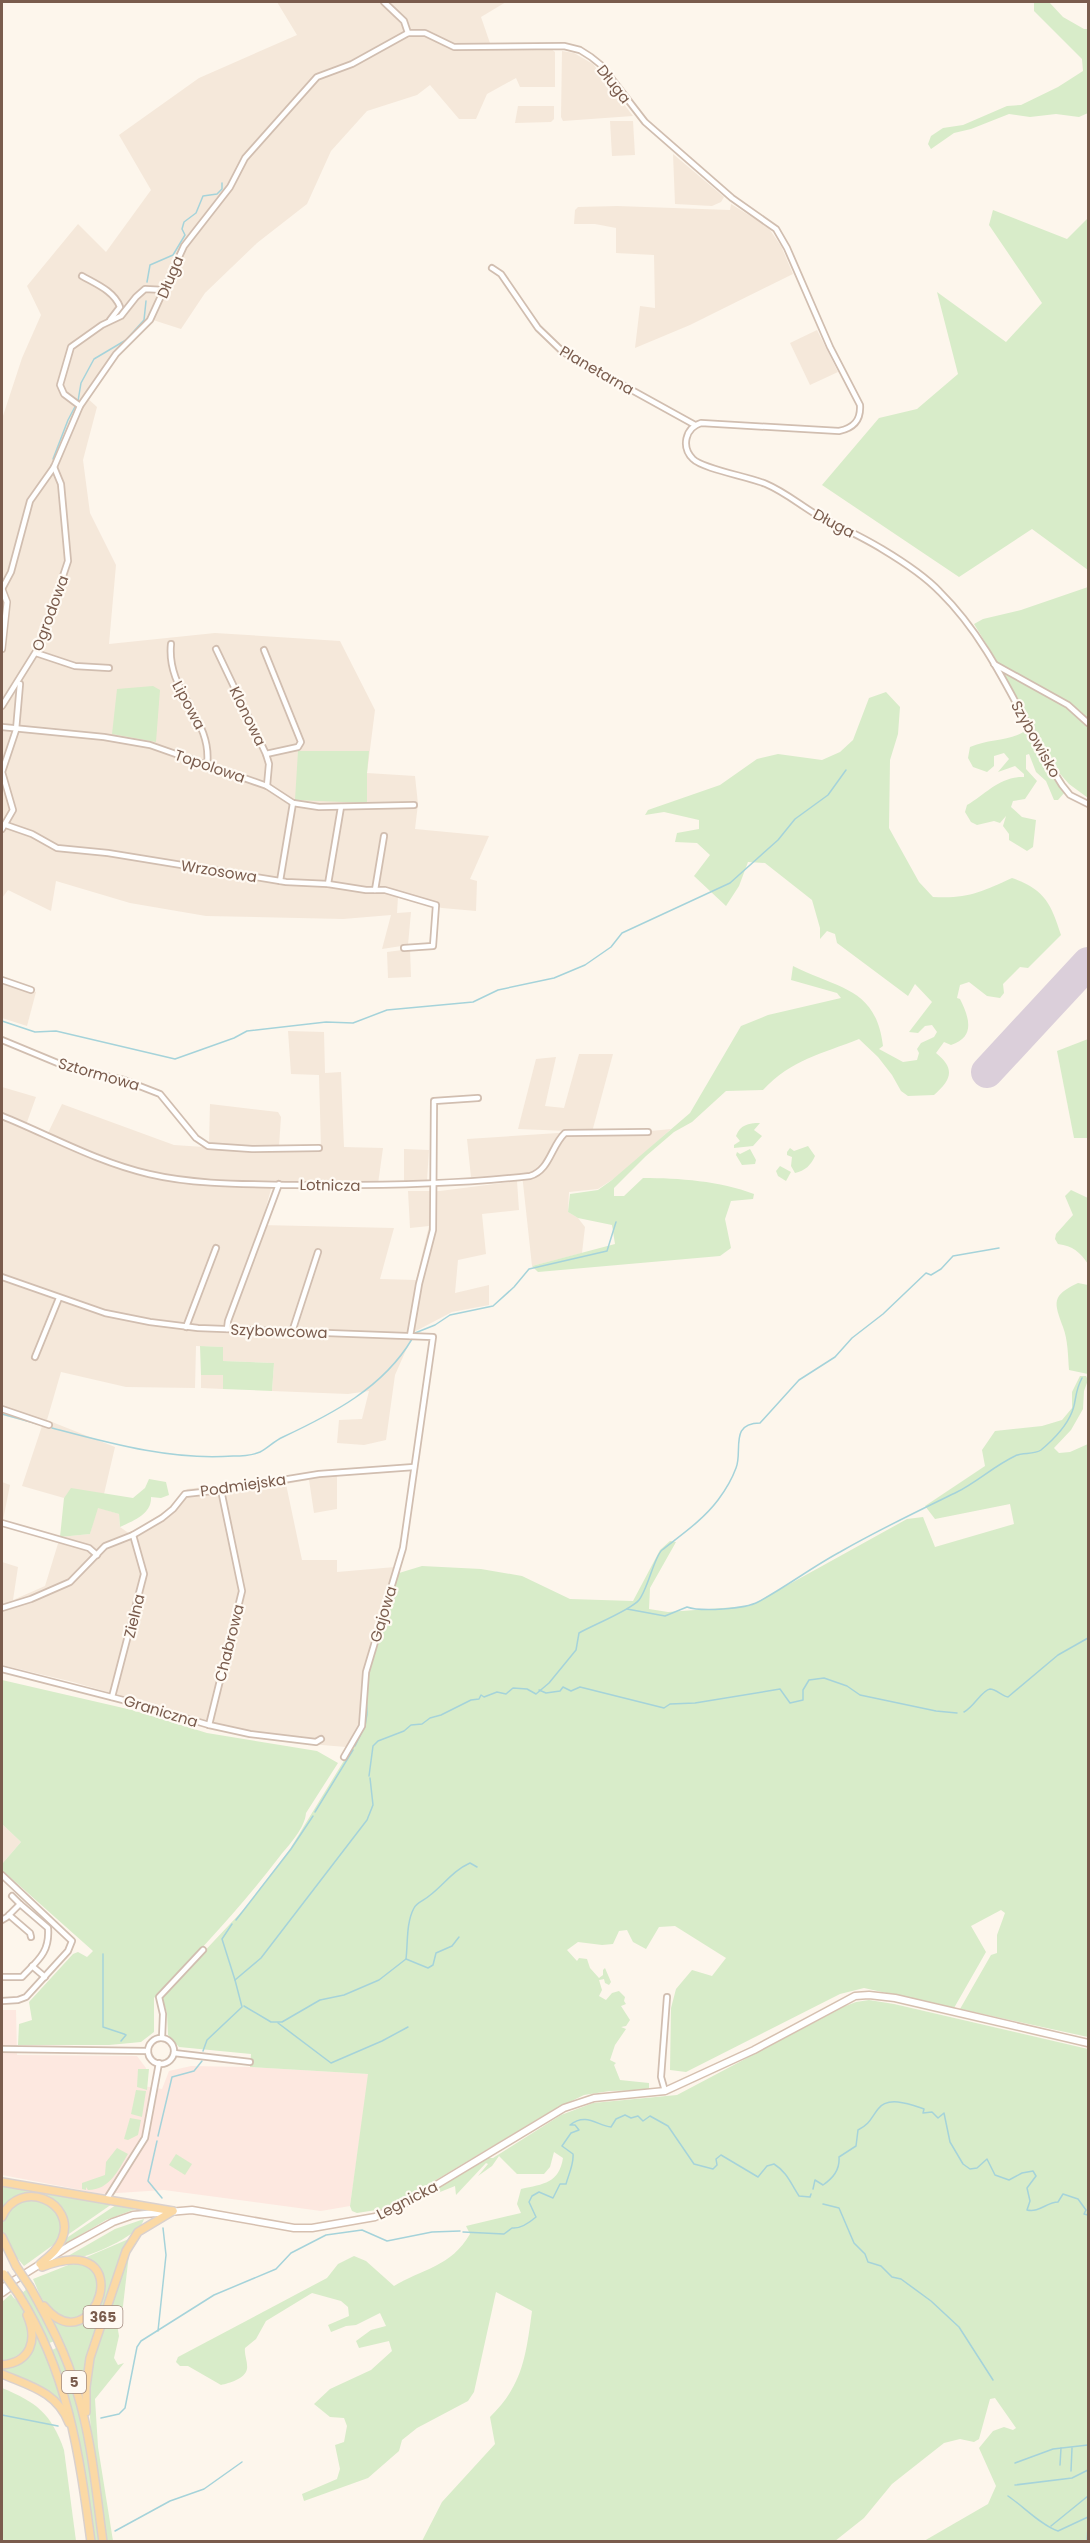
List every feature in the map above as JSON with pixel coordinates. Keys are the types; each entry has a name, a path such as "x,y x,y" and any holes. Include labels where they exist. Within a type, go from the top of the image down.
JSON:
{"main road":[{"name":"Legnicka","path":"41,2266 80,2241 124,2218 141,2214 202,2211 305,2228 375,2217 408,2202 564,2108 594,2098 665,2091 716,2069 855,1996 895,1998 1089,2043"},
{"path":"2,2182 173,2211"},
{"path":"2,2217 9,2205 25,2197 43,2198 57,2208 63,2222 62,2239 55,2251 41,2266 2,2293"},
{"name":"365","path":"90,2448 86,2398 88,2366 120,2265 127,2247 138,2232 173,2211"},
{"path":"2,2237 16,2266"},
{"name":"5","path":"2,2248 30,2287 67,2362 77,2391 90,2448 103,2541"},
{"path":"2,2288 41,2266 66,2259 88,2264 98,2274 101,2294 96,2306 84,2318 64,2320 49,2312 30,2287"},
{"name":"5","path":"2,2272 36,2324 56,2369 68,2405 78,2451 91,2541"},
{"path":"2,2365 13,2363 23,2357 33,2338 29,2319 18,2295"},
{"path":"2,2374 42,2391 57,2402 70,2423 78,2451"}],"street":[{"path":"384,2 404,21 408,33"},
{"name":"Długa","path":"2,649 7,602 2,589 11,572 30,501 54,467 79,406 116,354 150,320 184,246 230,187 245,158 317,76 352,64 408,33 425,33 454,47 558,46 580,51 601,65 645,122 663,139 732,198 776,229 787,248 830,347 858,398 860,409 858,419 851,428 839,431 710,422 695,425 688,433 686,446 688,453 697,462 770,485 815,513 881,548 936,588 968,624"},
{"name":"Planetarna","path":"492,268 501,274 538,328 563,352 695,425"},
{"path":"82,276 104,289 119,303 118,311 108,322"},
{"path":"79,406 64,394 60,385 70,350 125,312 145,289 164,290"},
{"name":"Ogrodowa","path":"2,706 36,653 68,561 61,484 54,467"},
{"name":"Szybowisko","path":"968,624 994,664 1062,785 1070,795 1089,804"},
{"name":"Lipowa","path":"171,644 169,660 173,675 207,739 207,765"},
{"name":"Klonowa","path":"216,649 266,754 269,764 267,786"},
{"path":"264,650 301,742 298,747 266,754"},
{"path":"36,653 75,666 109,668"},
{"name":"Szybowisko","path":"994,664 1068,705 1089,723"},
{"path":"4,827 13,810 2,771 16,730 21,679"},
{"name":"Topolowa","path":"2,728 115,739 150,745 267,786 293,803 341,807 414,805"},
{"path":"280,881 293,803"},
{"path":"328,884 341,807"},
{"name":"Wrzosowa","path":"4,827 32,834 57,848 108,853 280,881 394,892 436,905 433,946 404,948"},
{"path":"375,890 384,836"},
{"path":"2,980 31,990"},
{"name":"Sztormowa","path":"2,1040 72,1069 124,1080 160,1094 196,1138 208,1146 252,1149 319,1148"},
{"path":"410,1336 419,1284 433,1230 434,1101 478,1098"},
{"name":"Lotnicza","path":"2,1116 61,1144 149,1174 207,1182 279,1184 432,1184 537,1174 543,1169 559,1139 565,1133 648,1132"},
{"path":"227,1329 279,1184"},
{"path":"186,1327 216,1248"},
{"path":"292,1332 318,1252"},
{"name":"Szybowcowa","path":"2,1277 59,1298 131,1320 186,1327 433,1337 414,1467"},
{"path":"35,1357 59,1298"},
{"path":"2,1409 49,1425"},
{"name":"Podmiejska","path":"2,1608 31,1599 70,1582 113,1541 133,1535 173,1509 185,1494 319,1474 414,1467"},
{"name":"Gajowa","path":"344,1757 362,1726 366,1672 402,1554 414,1467"},
{"name":"Chabrowa","path":"209,1725 242,1591 221,1490"},
{"path":"2,1523 89,1548 97,1554"},
{"name":"Zielna","path":"112,1697 144,1574 133,1535"},
{"name":"Graniczna","path":"2,1669 209,1725 271,1737 316,1742 321,1739"},
{"path":"2,1875 72,1941 68,1952 24,1998 2,2001"},
{"path":"2,1977 22,1977 45,1952 49,1940 48,1928 12,1896"},
{"path":"2,1920 20,1904"},
{"path":"9,1915 30,1933 31,1937"},
{"path":"162,2038 164,2014 159,1996 203,1950"},
{"path":"32,1966 45,1977"},
{"path":"665,2091 662,2078 667,1997"},
{"path":"162,2038 173,2044 174,2053 167,2062 159,2063 153,2060 148,2050 154,2040 162,2038"},
{"path":"2,2049 148,2050"},
{"path":"174,2053 250,2062"},
{"path":"106,2200 145,2138 159,2063"},
{"path":"114,2189 117,2203"}],"shaded area":[{"path":"277,2 506,2 481,17 492,49 550,48 555,52 555,87 520,87 516,78 487,94 476,119 459,119 430,85 417,95 367,111 331,151 307,204 257,243 205,293 181,329 153,320 113,352 85,396 97,407 83,460 90,513 116,565 109,644 215,633 340,641 375,710 367,773 415,776 418,804 415,829 489,836 470,879 477,881 476,911 442,908 398,897 397,913 411,912 408,945 382,949 391,915 343,919 206,916 130,903 56,881 51,911 8,890 2,898 2,419 22,358 41,315 27,286 78,224 106,252 151,190 119,135 199,78 297,35"},
{"path":"562,51 574,53 593,64 633,116 563,121 561,117"},
{"path":"518,106 554,106 554,119 551,122 515,123"},
{"path":"610,121 633,121 635,155 612,156"},
{"path":"673,154 724,197 721,202 712,206 675,204"},
{"path":"731,204 768,227 781,246 793,274 690,325 635,348 640,306 655,308 654,255 616,253 616,228 595,224 574,224 575,210 578,207 617,206 730,210"},
{"path":"817,330 838,372 810,385 790,343"},
{"path":"410,949 411,977 388,978 387,952"},
{"path":"2,982 36,992 27,1026 2,1018"},
{"path":"288,1031 324,1032 325,1073 341,1072 344,1147 383,1148 378,1184 273,1182 261,1225 394,1228 380,1279 416,1280 429,1226 410,1228 408,1191 440,1191 517,1181 519,1210 482,1214 486,1254 458,1260 455,1293 489,1285 489,1305 452,1312 414,1332 395,1375 386,1440 364,1445 337,1443 339,1420 362,1419 369,1391 348,1394 272,1391 274,1363 223,1361 223,1347 196,1346 195,1388 126,1387 61,1372 47,1420 115,1447 104,1494 71,1489 64,1498 22,1486 42,1426 2,1415 2,1087 36,1097 26,1125 47,1135 62,1104 174,1145 279,1152 287,1148 321,1149 319,1075 291,1074"},
{"path":"579,1054 613,1054 592,1132 518,1129 536,1059 556,1057 545,1106 564,1108"},
{"path":"210,1104 278,1112 281,1117 279,1146 209,1144"},
{"path":"671,1129 621,1174 598,1189 569,1192 568,1212 578,1218 585,1227 582,1253 532,1266 522,1174 471,1177 467,1139 558,1133 600,1136"},
{"path":"404,1149 429,1150 427,1181 404,1183"},
{"path":"201,1375 223,1375 223,1389 201,1388"},
{"path":"337,1471 337,1509 314,1513 309,1480 286,1484 302,1560 337,1560 337,1572 395,1567 375,1625 361,1686 359,1728 346,1747 297,1743 221,1725 73,1682 2,1665 2,1562 18,1567 13,1600 45,1586 60,1537 90,1534 97,1507 119,1514 120,1527 130,1534 171,1507 187,1489"},
{"path":"2,1482 10,1485 2,1525"},
{"path":"2,1824 21,1842 2,1864"},
{"path":"2,2010 16,2010 17,2055 137,2056 146,2068 143,2086 162,2089 169,2071 191,2066 369,2074 350,2206 321,2211 164,2190 102,2194 2,2175"}],"green space":[{"path":"1034,2 1049,2 1063,17 1088,29 1088,113 1079,117 1056,114 1030,117 1009,114 954,133 931,149 928,144 931,136 943,128 963,125 1007,106 1021,105 1058,87 1083,71 1082,59 1034,11"},
{"path":"993,210 1067,239 1088,218 1088,570 1032,529 959,577 822,485 879,418 917,409 958,374 937,292 1006,342 1042,303 989,225"},
{"path":"1088,587 1088,798 1069,784 1054,767 998,663 974,624 983,619 1021,610"},
{"path":"153,686 160,690 156,742 112,734 117,689"},
{"path":"886,692 900,707 898,734 890,760 889,828 919,882 933,897 956,897 974,894 1012,878 1023,882 1039,892 1045,899 1054,914 1061,935 1028,968 1020,967 1003,984 1004,993 1000,998 987,996 969,982 960,985 957,998 960,999 968,1019 967,1032 964,1037 951,1045 944,1042 936,1053 947,1064 949,1074 934,1095 908,1096 901,1091 878,1057 859,1039 796,1064 763,1090 726,1091 692,1122 674,1132 646,1156 614,1188 614,1196 624,1196 643,1178 671,1179 713,1183 754,1194 753,1199 731,1201 725,1219 731,1248 720,1256 538,1272 532,1266 615,1244 612,1225 578,1218 568,1212 570,1194 598,1190 690,1113 741,1026 768,1015 841,998 837,993 791,980 793,966 852,992 863,1001 872,1012 879,1027 883,1046 879,1049 903,1062 917,1060 919,1053 917,1049 921,1043 934,1037 937,1032 932,1025 925,1026 918,1033 909,1032 932,1002 915,984 908,996 837,943 835,934 827,931 820,939 820,928 812,900 765,863 748,862 739,886 726,906 694,876 710,855 697,843 675,842 677,833 699,829 699,820 664,812 645,815 648,810 720,785 757,759 778,754 822,760 840,752 853,740 869,698"},
{"path":"1028,729 1065,792 1058,800 1054,800 1046,781 1036,772 1029,754 1026,755 1026,769 1037,781 1025,799 1013,801 1011,807 1022,817 1036,820 1033,847 1027,851 1009,840 1009,834 1003,826 1006,816 1000,823 994,821 977,825 971,822 965,812 967,805 994,786 1008,779 1024,777 1024,774 1015,766 998,772 1009,759 1004,753 994,756 994,766 987,772 973,767 968,758 970,747 1015,736"},
{"path":"298,751 369,751 367,803 295,800"},
{"path":"1088,1039 1088,1138 1074,1138 1057,1051"},
{"path":"760,1123 754,1130 762,1136 753,1146 734,1148 734,1145 740,1141 736,1136 742,1127"},
{"path":"808,1146 815,1156 807,1167 795,1173 791,1166 792,1157 787,1155 787,1152 790,1148 794,1151"},
{"path":"750,1149 756,1160 755,1164 742,1165 736,1155 737,1152 740,1154"},
{"path":"780,1166 791,1172 786,1181 778,1176 776,1171"},
{"path":"1071,1190 1088,1198 1088,1264 1076,1250 1058,1244 1055,1239 1056,1234 1073,1215 1065,1196"},
{"path":"1078,1283 1088,1285 1088,1374 1069,1370 1066,1337 1057,1306 1059,1296"},
{"path":"200,1346 223,1347 223,1361 274,1363 272,1391 223,1389 223,1375 201,1375"},
{"path":"1080,1376 1086,1376 1088,1380 1084,1391 1083,1409 1071,1430 1054,1448 1059,1453 1070,1452 1088,1444 1088,2037 960,2009 991,1955 997,1953 997,1935 1005,1913 1001,1910 971,1926 986,1952 954,2008 864,1988 840,1994 686,2072 670,2070 671,2008 676,1989 692,1970 712,1976 726,1958 675,1926 659,1927 646,1949 633,1942 627,1930 619,1931 613,1944 578,1942 567,1950 577,1961 579,1958 587,1959 590,1968 599,1978 603,1975 605,1968 611,1982 609,1985 604,1979 599,1980 602,1990 599,1996 606,2000 612,1993 619,1991 625,1997 626,2004 621,2006 630,2020 626,2026 621,2027 626,2029 615,2045 610,2060 616,2063 614,2065 620,2080 649,2083 649,2090 610,2091 584,2095 553,2110 389,2208 357,2213 352,2211 350,2206 368,2074 250,2067 251,2054 179,2047 168,2035 167,2013 162,1997 246,1907 290,1849 359,1736 364,1719 369,1665 382,1624 387,1626 384,1623 399,1573 422,1566 481,1569 522,1576 570,1599 633,1601 660,1550 670,1541 676,1542 650,1588 649,1609 668,1612 750,1606 907,1519 923,1517 935,1547 1014,1524 1010,1504 935,1519 925,1506 985,1466 982,1450 995,1431 1042,1426 1062,1420 1072,1408 1072,1392"},
{"path":"149,1479 166,1482 169,1495 161,1498 151,1497 148,1508 141,1516 120,1527 119,1514 98,1508 90,1534 60,1537 64,1498 71,1488 133,1498 145,1488"},
{"path":"2,1680 132,1710 207,1733 317,1751 338,1763 306,1813 303,1824 292,1842 235,1911 154,1998 154,2032 141,2042 109,2045 18,2045 19,2024 32,2020 29,2002 73,1954 78,1952 87,1957 93,1951 2,1870 2,1864 21,1842 2,1824"},
{"path":"869,2000 1088,2049 1088,2541 924,2541 988,2504 996,2486 979,2448 993,2431 1004,2427 1013,2430 1016,2428 995,2398 990,2399 979,2439 974,2442 960,2439 944,2443 892,2484 864,2518 835,2541 422,2541 442,2502 495,2444 490,2417 510,2393 525,2355 532,2311 496,2292 474,2392 468,2401 417,2428 402,2440 399,2451 368,2478 304,2501 302,2494 337,2479 340,2469 335,2445 344,2442 347,2426 344,2418 330,2417 314,2404 330,2389 371,2370 392,2351 389,2341 359,2348 356,2341 371,2330 386,2326 380,2313 356,2325 331,2332 328,2325 349,2316 348,2307 341,2301 312,2293 266,2321 256,2339 245,2348 247,2369 236,2380 221,2385 188,2366 180,2366 176,2362 178,2357 327,2278 338,2264 354,2256 366,2261 394,2286 454,2254 470,2234 466,2226 521,2213 517,2204 521,2189 543,2184 558,2173 563,2158 554,2152 550,2167 544,2174 517,2174 499,2156 492,2166 478,2176 488,2164 486,2163 456,2195 455,2186 435,2194 432,2192 487,2158 493,2158 561,2115 593,2103 677,2095 843,2007"},
{"path":"138,2069 149,2069 147,2090 137,2087"},
{"path":"136,2090 146,2091 142,2117 131,2114"},
{"path":"130,2118 141,2120 138,2135 128,2140 124,2139"},
{"path":"117,2148 128,2154 108,2183 96,2189 88,2190 86,2187 86,2190 82,2189 82,2183 105,2175 106,2162"},
{"path":"176,2154 192,2164 185,2175 169,2165"},
{"path":"2,2184 112,2204 66,2236 62,2212 31,2194 13,2199 2,2211"},
{"path":"35,2199 54,2209 59,2218 60,2240 24,2266 7,2246 2,2231 3,2220 16,2202"},
{"path":"116,2205 138,2208 106,2220 63,2245 65,2239"},
{"path":"144,2219 135,2231 107,2247 82,2257 68,2256 115,2229"},
{"path":"161,2220 141,2234 129,2254 123,2306 117,2324 119,2336 114,2358 118,2365 124,2363 95,2399 98,2447 113,2541 106,2541 92,2447 88,2387 95,2348 129,2248 140,2233"},
{"path":"131,2238 123,2250 94,2336 83,2398 51,2318 77,2321 86,2319 94,2313 100,2306 102,2297 100,2279 90,2264 82,2259"},
{"path":"76,2262 89,2267 97,2276 99,2287 97,2298 91,2308 82,2315 71,2318 60,2316 45,2304 33,2279"},
{"path":"27,2289 55,2341 49,2343 22,2293"},
{"path":"11,2294 19,2303 28,2323 29,2340 21,2353 2,2362 2,2302"},
{"path":"37,2333 54,2370 64,2407 43,2389 2,2372 2,2367 14,2363 24,2355"},
{"path":"58,2347 80,2418 101,2541 94,2541 73,2421 52,2350"},
{"path":"2,2388 24,2398 41,2410 59,2437 64,2450 76,2541 2,2541"}],"waterway":[{"path":"147,282 150,265 173,255 185,235 182,229 184,222 196,213 203,196 217,194 222,189 222,183"},
{"path":"53,459 78,401 81,383 94,359 126,340 144,320 146,301"},
{"path":"2,1021 35,1032 56,1031 175,1059 234,1038 247,1031 326,1022 353,1023 387,1010 473,1002 498,990 554,978 585,965 611,947 622,933 730,883 778,840 795,819 828,795 846,770"},
{"path":"415,1333 435,1325 450,1315 493,1306 514,1287 529,1269 607,1251 616,1222"},
{"path":"369,1776 373,1746 378,1741 404,1731 411,1725 422,1724 430,1718 471,1700 479,1699 481,1695 484,1697 497,1692 506,1694 513,1688 527,1689 536,1694 549,1683 576,1650 579,1633 620,1613 639,1600 662,1550 699,1521 718,1500 736,1468 739,1439 744,1428 750,1424 760,1423 799,1380 835,1357 852,1338 883,1314 926,1273 931,1275 941,1269 953,1256 999,1248"},
{"path":"52,1428 141,1450 187,1456 254,1454 355,1398 386,1372 412,1339"},
{"path":"627,1609 665,1616 687,1607 723,1609 758,1602 854,1544 964,1488 1007,1460 1041,1450 1059,1433 1069,1418 1082,1378"},
{"path":"2,1414 45,1426"},
{"path":"964,1712 987,1690 994,1690 1008,1697 1058,1655 1088,1638"},
{"path":"368,1676 370,1666"},
{"path":"539,1690 546,1693 560,1691 563,1687 571,1691 580,1687 664,1708 670,1704 695,1703 780,1689 790,1703 803,1700 803,1690 809,1680 824,1678 847,1686 860,1695 936,1711 957,1713"},
{"path":"366,1695 367,1713"},
{"path":"355,1746 365,1726 367,1714"},
{"path":"315,1812 353,1750"},
{"path":"203,2051 207,2040 242,2007 235,1980 261,1958 367,1820 373,1805 370,1778"},
{"path":"236,1920 291,1849 313,1816"},
{"path":"244,2006 271,2022 282,2022 320,2000 344,1995 379,1980 406,1959 408,1926 415,1906 464,1866 470,1863 477,1867"},
{"path":"232,1924 222,1939 235,1980"},
{"path":"406,1959 428,1968 433,1965 436,1953 452,1946 459,1937"},
{"path":"103,1954 103,2027 126,2035 121,2041"},
{"path":"278,2023 331,2063 408,2027"},
{"path":"158,2136 172,2077 194,2071 202,2061"},
{"path":"813,2189 815,2180 823,2185 833,2176 837,2170 839,2157 856,2146 858,2130 868,2123 878,2109 888,2103 900,2102 924,2109 923,2113 932,2112 938,2118 944,2113 950,2142 963,2164 970,2169 977,2168 987,2159 995,2175 1009,2180 1022,2173 1033,2171 1036,2176 1027,2188 1030,2201 1027,2210 1035,2210 1058,2202 1063,2194 1078,2199 1086,2210 1084,2214 1088,2215"},
{"path":"463,2232 504,2234 536,2217 529,2202 532,2196 539,2192 553,2198 560,2184 566,2184 573,2154 562,2146 571,2133 579,2130 575,2125 570,2125 576,2121 587,2120 611,2127 616,2119 625,2115 631,2118 638,2116 643,2121 650,2116 668,2126 694,2164 713,2169 717,2165 716,2159 721,2155 758,2177 767,2166 774,2164 786,2174 799,2196 810,2197 811,2194"},
{"path":"157,2141 148,2181 162,2198"},
{"path":"823,2204 839,2208 854,2243 865,2254 868,2262 881,2266 892,2277 901,2279 931,2301 959,2327 993,2380"},
{"path":"158,2331 166,2255 163,2228"},
{"path":"101,2418 119,2414 125,2408 137,2347 141,2341 214,2295 276,2269 291,2253 326,2235 362,2230 387,2241 432,2232 460,2231"},
{"path":"2,2415 58,2426"},
{"path":"1015,2463 1053,2449 1088,2445"},
{"path":"1060,2465 1061,2448"},
{"path":"1071,2471 1072,2448"},
{"path":"115,2531 170,2501 204,2489 242,2462"},
{"path":"1015,2485 1072,2478 1088,2470"},
{"path":"1008,2496 1039,2520 1058,2531 1088,2517"},
{"path":"1051,2526 1088,2496"},
{"path":"1087,2542 1088,2526"}],"runway":[{"path":"987,1072 1088,963"}]}
